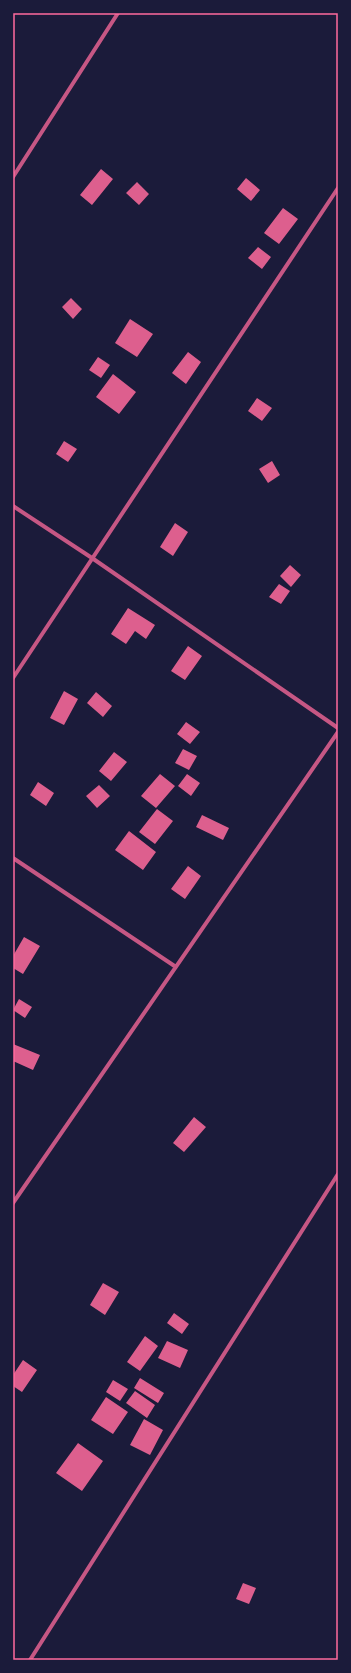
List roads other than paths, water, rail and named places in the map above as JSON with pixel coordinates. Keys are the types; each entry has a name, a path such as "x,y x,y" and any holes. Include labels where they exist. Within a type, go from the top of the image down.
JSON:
{"street":[{"path":"13,177 118,13"},
{"path":"13,678 338,188"},
{"path":"13,506 92,558 338,728"},
{"path":"13,1203 338,732"},
{"path":"13,858 176,967"},
{"path":"30,1660 338,1174"}]}
